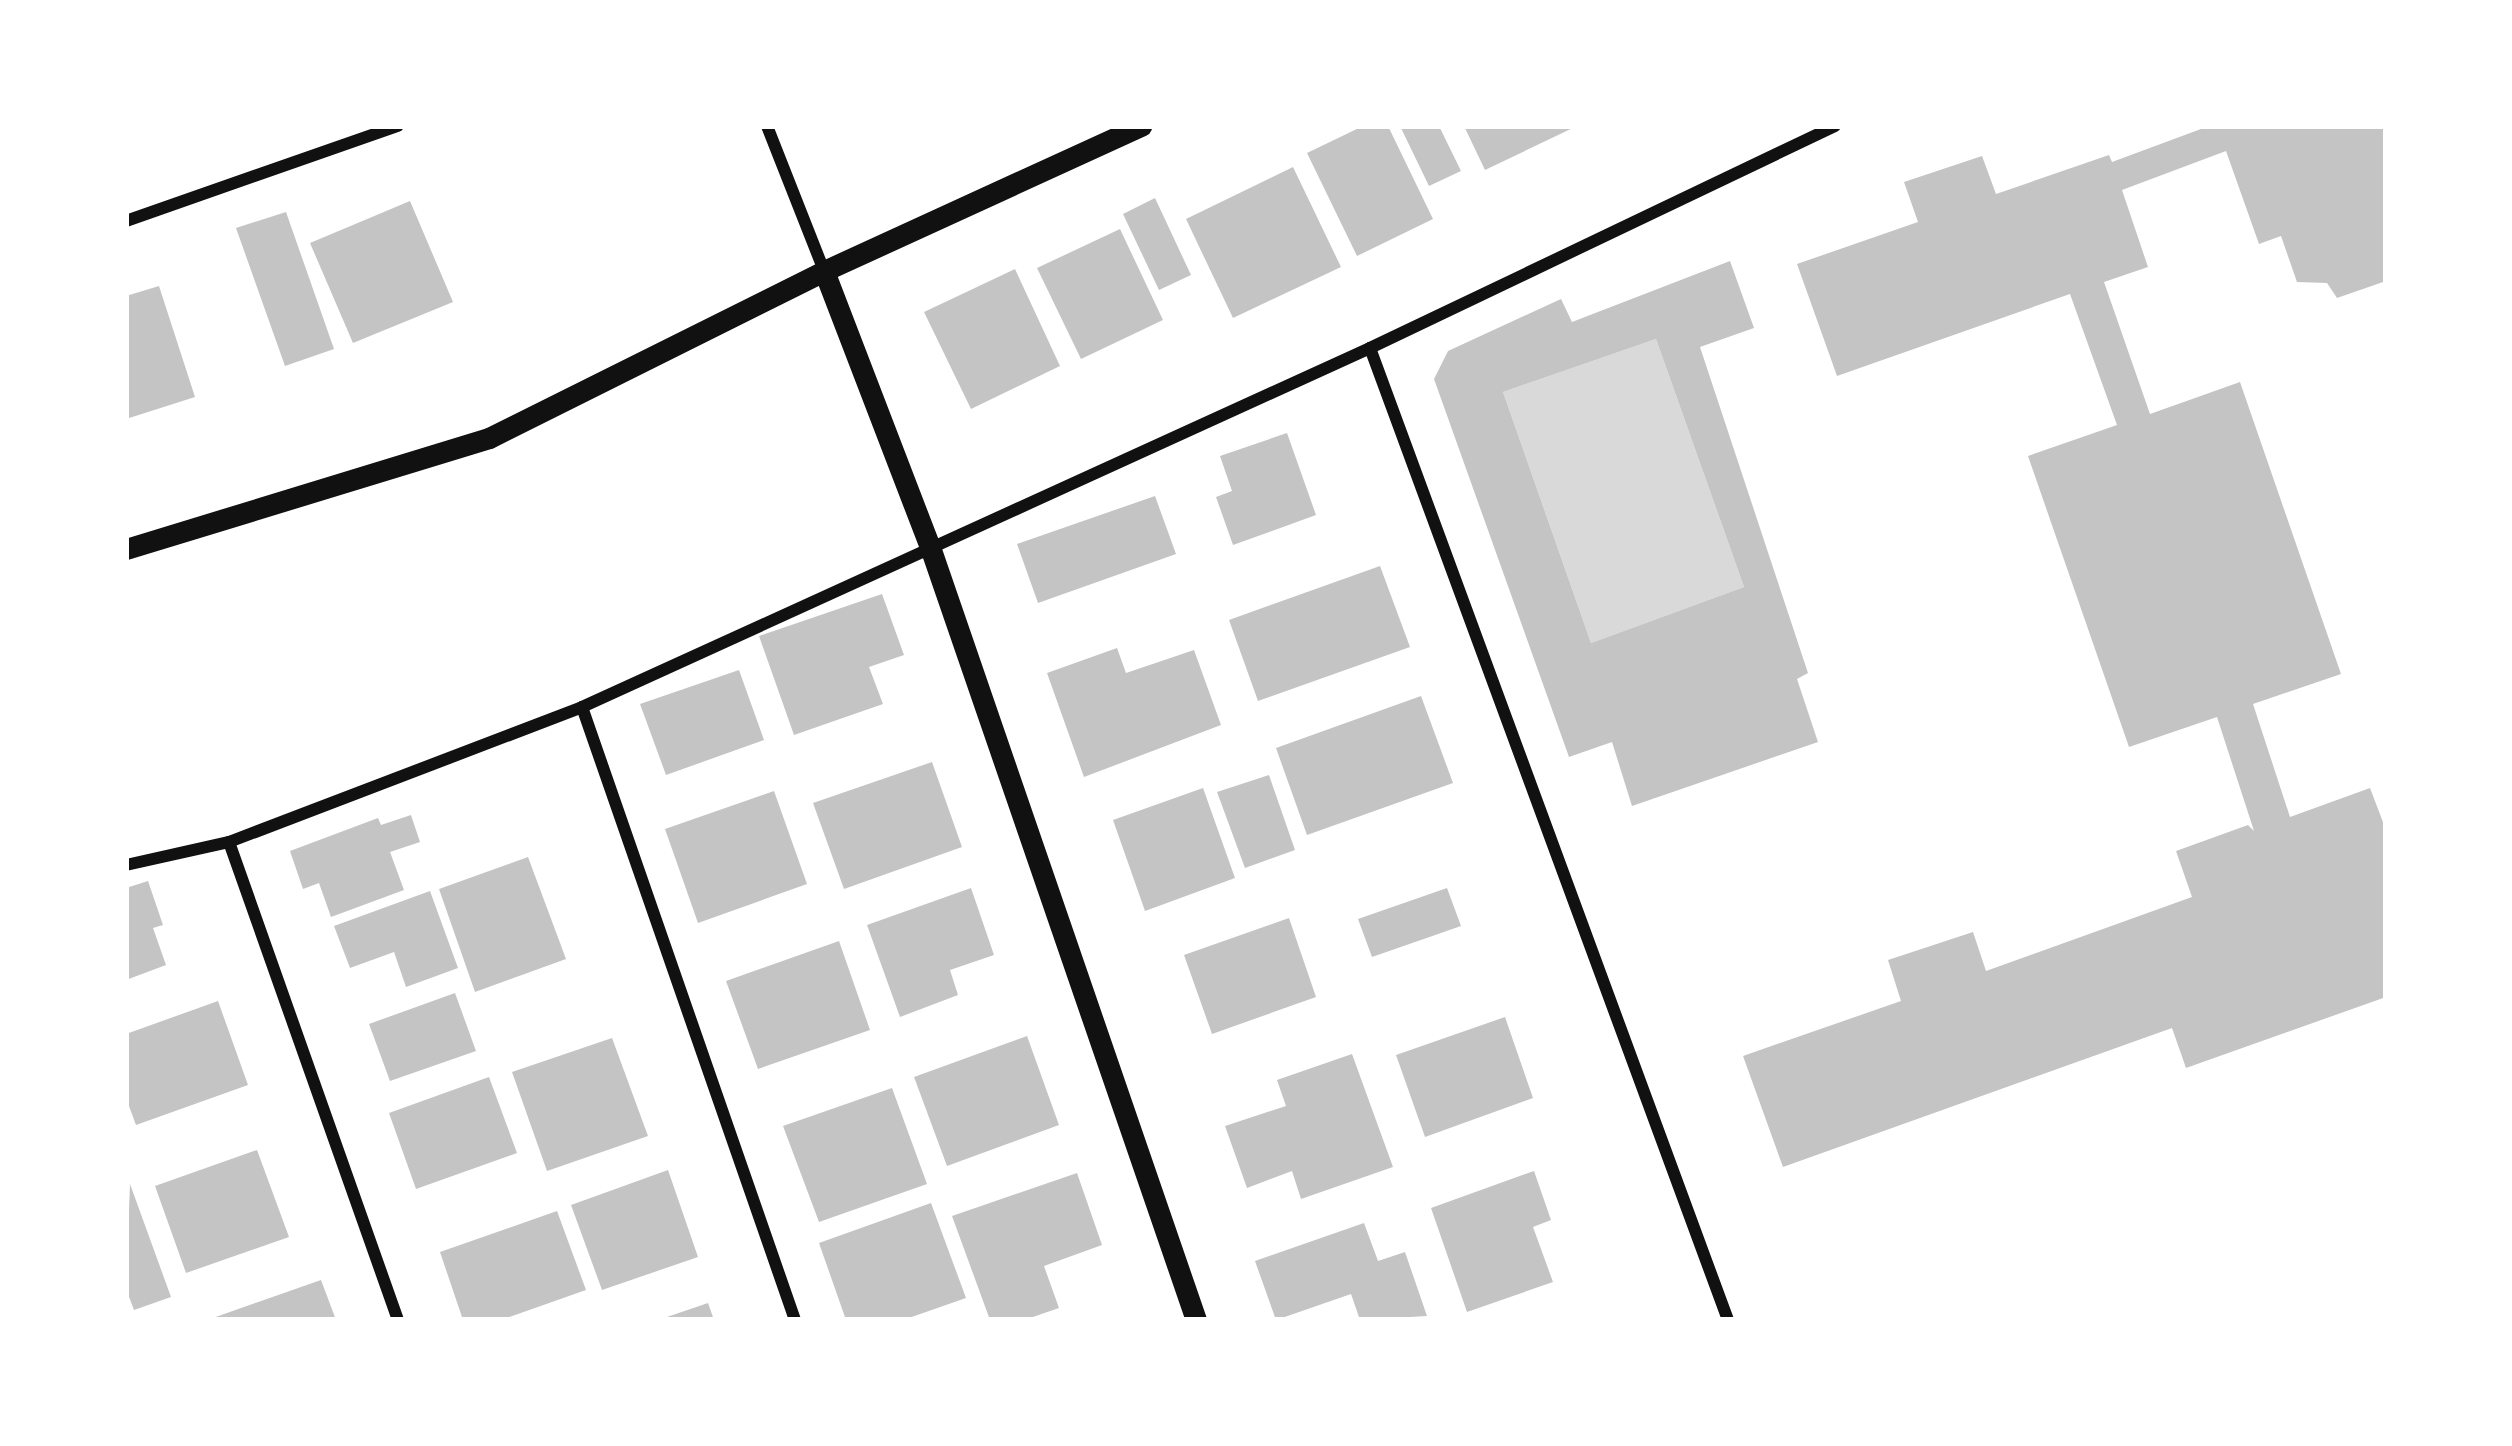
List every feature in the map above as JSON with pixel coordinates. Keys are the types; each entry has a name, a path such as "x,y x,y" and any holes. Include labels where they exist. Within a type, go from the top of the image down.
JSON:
{"street":[{"path":"126,221 398,126"},
{"path":"767,126 930,548 1196,1320"},
{"path":"126,549 489,438 824,271 1141,126"},
{"path":"126,865 230,842 582,706 1370,348 1835,126"},
{"path":"1370,348 1728,1320"},
{"path":"582,706 795,1320"},
{"path":"230,842 398,1320"}],"shaded area":[{"path":"1656,339 1744,587 1591,643 1503,392"}],"building":[{"path":"1363,126 1388,126 1433,219 1357,256 1307,153"},
{"path":"1400,126 1439,126 1461,171 1429,186"},
{"path":"1464,126 1577,126 1485,170"},
{"path":"2209,126 2386,126 2386,281 2337,298 2327,283 2297,282 2281,236 2259,244 2226,151 2122,190 2148,267 2104,282 2150,414 2240,382 2341,674 2253,704 2290,817 2370,788 2386,830 2386,997 2186,1068 2172,1028 1783,1167 1743,1056 1901,1001 1888,960 1973,932 1986,971 2192,897 2176,851 2248,825 2254,831 2217,717 2129,747 2028,456 2117,425 2070,294 1837,376 1797,264 1918,222 1904,182 1982,156 1996,194 2109,155 2112,162"},
{"path":"1293,167 1341,267 1233,318 1186,219"},
{"path":"1155,198 1191,275 1159,290 1123,214"},
{"path":"410,201 453,302 353,343 310,243"},
{"path":"286,212 334,349 285,366 236,228"},
{"path":"1120,229 1163,320 1081,359 1037,268"},
{"path":"1730,261 1754,328 1700,347 1808,673 1797,679 1818,742 1632,806 1612,742 1569,757 1434,379 1448,351 1561,299 1572,322","holes":["1656,339 1744,587 1591,643 1503,392"]},
{"path":"1015,269 1060,366 971,409 924,312"},
{"path":"159,286 195,397 126,419 126,296"},
{"path":"1287,433 1316,515 1233,545 1216,497 1232,491 1220,456"},
{"path":"1155,496 1176,554 1038,603 1017,544"},
{"path":"1380,566 1410,647 1258,701 1229,620"},
{"path":"882,594 904,655 869,667 883,704 794,735 759,636"},
{"path":"1117,648 1126,673 1194,650 1221,725 1084,777 1047,673"},
{"path":"739,670 764,740 666,775 640,704"},
{"path":"1421,696 1453,783 1307,835 1276,748"},
{"path":"932,762 962,847 844,889 813,803"},
{"path":"1269,775 1295,850 1245,868 1217,792"},
{"path":"1203,788 1235,878 1145,911 1113,820"},
{"path":"774,791 807,884 698,923 665,829"},
{"path":"411,815 420,842 390,852 404,890 331,917 319,883 303,889 290,851 378,818 381,825"},
{"path":"528,857 566,959 475,992 439,889"},
{"path":"148,881 163,925 153,928 166,965 126,980 126,888"},
{"path":"971,888 994,955 950,970 958,995 900,1017 867,925"},
{"path":"1447,888 1461,926 1372,957 1358,919"},
{"path":"430,891 458,968 406,987 394,952 350,968 334,926"},
{"path":"1289,918 1316,997 1212,1034 1184,955"},
{"path":"839,941 870,1030 758,1069 726,981"},
{"path":"455,993 476,1051 390,1081 369,1024"},
{"path":"218,1001 248,1085 136,1125 126,1098 126,1034"},
{"path":"1505,1017 1533,1098 1425,1137 1396,1055"},
{"path":"1027,1036 1059,1125 947,1166 914,1077"},
{"path":"612,1038 648,1136 547,1171 512,1072"},
{"path":"1352,1054 1393,1167 1301,1199 1292,1171 1247,1188 1225,1126 1286,1106 1277,1080"},
{"path":"489,1077 517,1153 416,1189 389,1113"},
{"path":"892,1088 927,1184 819,1222 783,1126"},
{"path":"257,1150 289,1237 186,1273 155,1186"},
{"path":"668,1170 698,1257 602,1290 571,1205"},
{"path":"1534,1171 1551,1220 1533,1227 1553,1282 1467,1312 1431,1208"},
{"path":"1077,1173 1102,1245 1044,1266 1059,1308 1024,1320 990,1320 952,1216"},
{"path":"130,1184 171,1297 134,1310 126,1289"},
{"path":"931,1203 966,1298 903,1320 846,1320 819,1243"},
{"path":"557,1211 586,1290 501,1320 463,1320 440,1252"},
{"path":"1364,1223 1378,1261 1405,1252 1427,1316 1360,1320 1351,1294 1276,1320 1255,1261"},
{"path":"321,1280 336,1320 210,1320 210,1319"},
{"path":"708,1303 714,1320 661,1319"}]}
